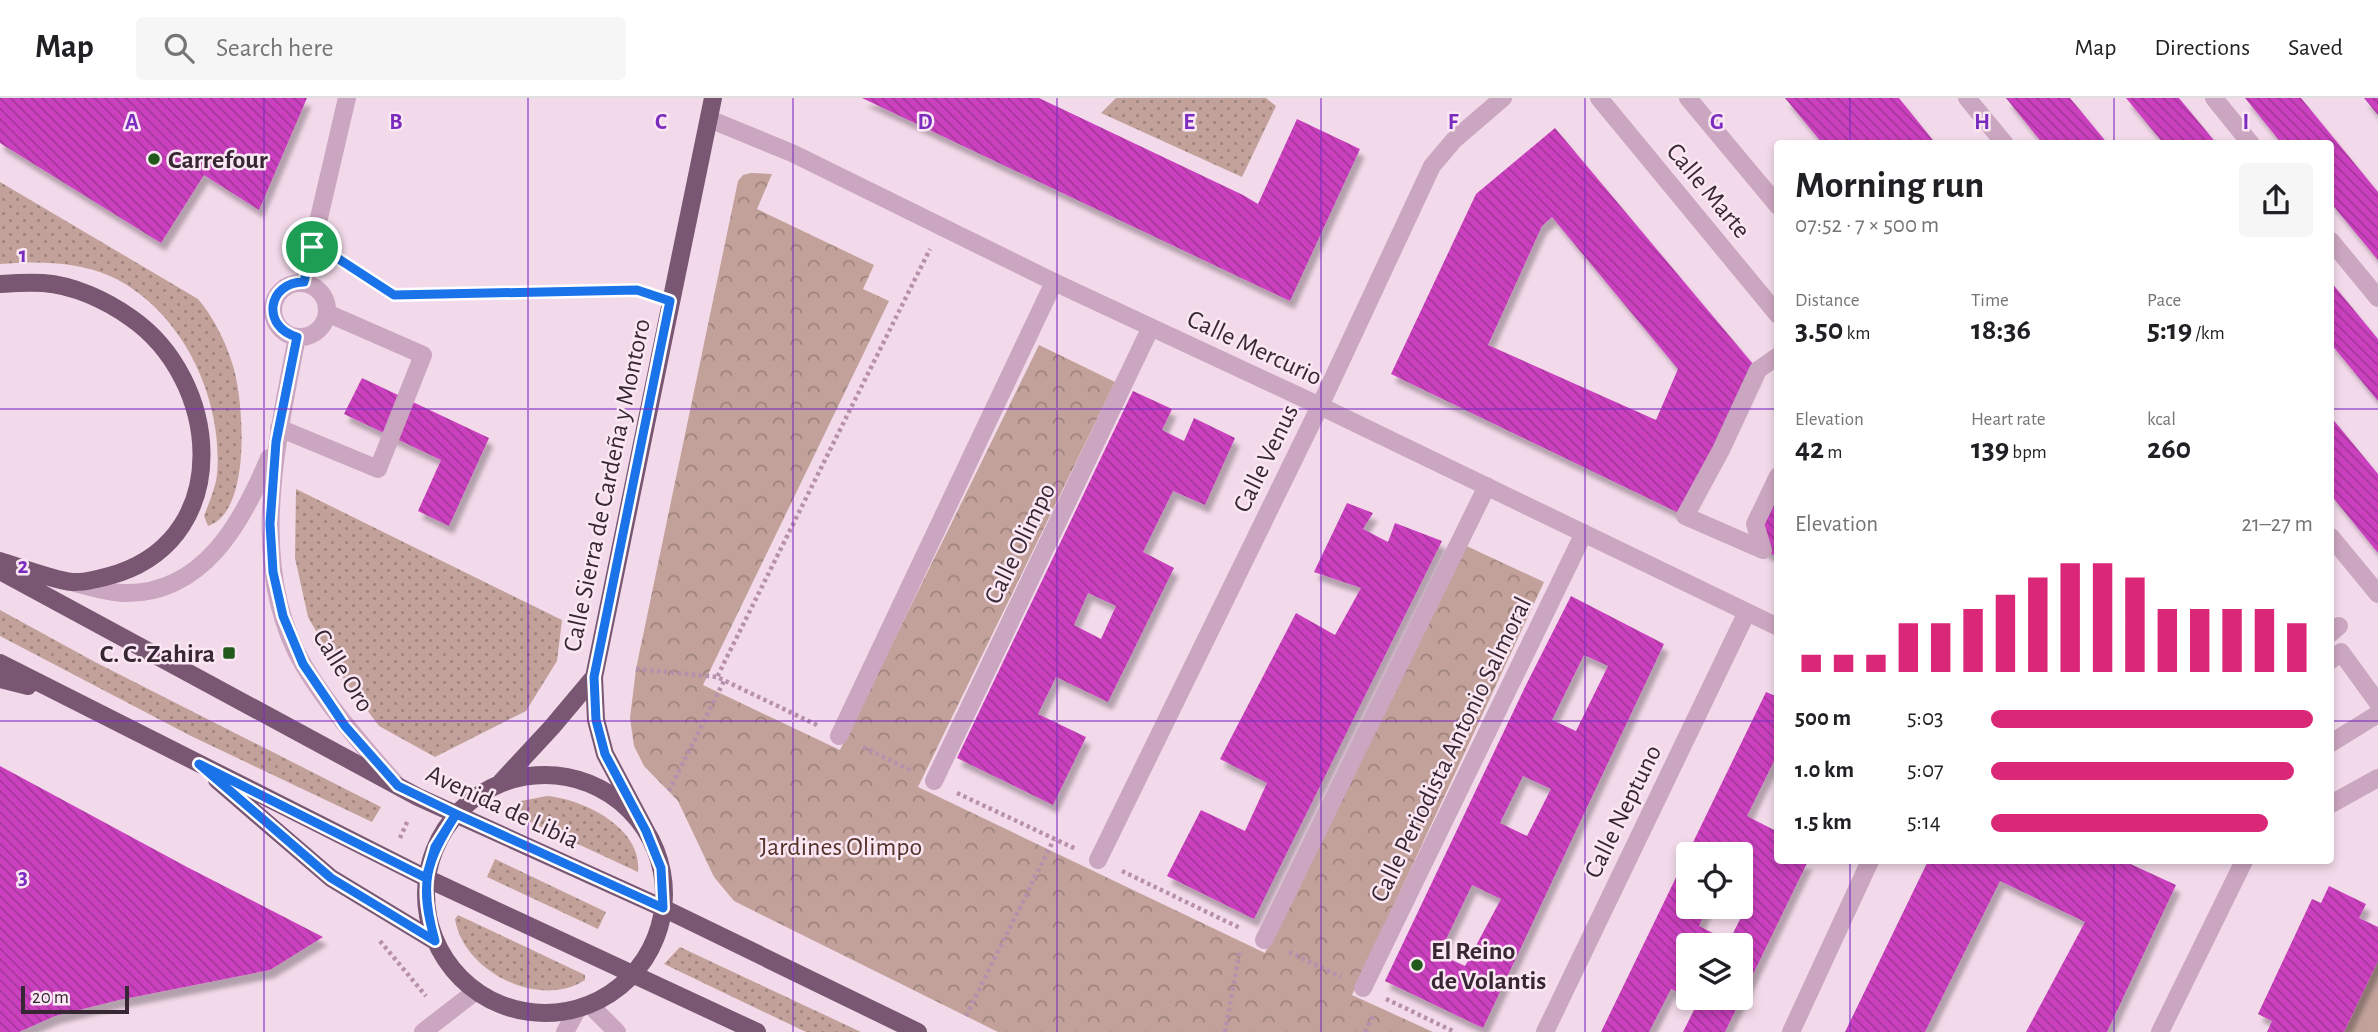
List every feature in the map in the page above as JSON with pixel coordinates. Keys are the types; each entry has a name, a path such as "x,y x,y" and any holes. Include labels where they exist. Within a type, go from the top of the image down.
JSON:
{"main road":[{"name":"Calle Sierra de Cardeña y Montoro","path":"646,831 605,754 596,720 594,677 713,98"},
{"path":"0,284 44,283 91,295 131,318 171,356 195,407 202,437 203,464 190,511 177,531 163,548 130,569 73,582 0,561"},
{"name":"Avenida de Libia","path":"0,571 398,786 663,908 918,1032"},
{"path":"0,663 426,878 757,1032"},
{"name":"Calle Sierra de Cardeña y Montoro","path":"500,782 594,677"},
{"path":"0,679 58,694"},
{"path":"199,764 331,878 435,941"},
{"path":"534,774 564,775 596,786 625,805 646,831 661,868 663,908 654,943 623,985 608,996 583,1007 533,1012 503,1005 476,991 452,969 435,941 426,910 426,878 435,847 456,814 474,796 500,782 534,774"}],"street":[{"path":"304,282 347,98"},
{"name":"Calle Venus","path":"1098,860 1320,406 1432,166 1454,139 1503,98"},
{"name":"Calle Marte","path":"1599,98 1774,310"},
{"name":"Calle Marte","path":"1688,98 1774,201"},
{"path":"1967,98 2002,140"},
{"path":"2214,98 2248,140"},
{"name":"Calle Mercurio","path":"709,119 792,153 1054,282 1320,406 1774,625"},
{"path":"2334,245 2378,298"},
{"path":"304,282 319,290 327,304 327,313 320,329 305,337 297,337 289,335 276,324 272,307 275,298 287,285 304,282"},
{"path":"839,736 1054,282"},
{"path":"278,435 378,469 389,444 423,355 327,313"},
{"name":"Calle Olimpo","path":"934,782 1151,327"},
{"name":"Calle Oro","path":"297,337 278,435 270,524 273,572 283,616 303,664 345,726 398,786"},
{"path":"1774,359 1758,370 1721,450 1685,516 1763,550 1755,524 1774,484"},
{"name":"Calle Oro","path":"73,582 123,593 149,590 171,583 206,561 239,522 252,500 278,435"},
{"path":"1264,940 1486,486"},
{"name":"Calle Periodista Antonio Salmoral","path":"1363,988 1584,533"},
{"path":"2334,541 2378,594"},
{"name":"Calle Neptuno","path":"1545,1032 1747,612"},
{"path":"2334,658 2341,652 2378,703"},
{"path":"2334,741 2378,714"},
{"path":"2334,802 2378,778"},
{"path":"1791,1032 1869,864"},
{"path":"2160,1032 2243,864"},
{"path":"422,1032 476,991"},
{"path":"565,1032 583,1007 617,1032"}],"path":[{"path":"312,247 328,252 394,295 637,290 670,301"},
{"path":"636,669 717,677"},
{"path":"669,791 724,681"},
{"path":"966,1016 1054,839"},
{"path":"1147,884 1455,1032"},
{"path":"1225,1032 1244,930"}],"green space":[{"path":"1116,98 1266,98 1276,106 1242,177 1101,113"},
{"name":"Jardines Olimpo","path":"772,174 757,209 874,265 863,289 889,301 703,685 840,750 1039,345 1115,382 918,787 1265,953 1460,543 1544,582 1352,995 1433,1032 998,1032 734,901 714,877 678,801 644,766 634,746 630,718 636,669 738,181 743,175"},
{"path":"0,182 198,299 214,322 233,366 242,428 238,478 232,500 222,517 208,526 204,516 217,475 217,446 205,387 193,359 158,310 136,291 110,276 84,267 56,263 0,264"},
{"path":"296,489 562,620 557,661 526,711 435,757 379,726 341,675 308,617 295,558"},
{"path":"0,610 95,662 381,807 372,822 191,736 0,636"},
{"path":"547,796 561,798 593,810 621,829 637,856 638,872 507,811 521,801"},
{"path":"495,859 606,912 598,929 487,877"},
{"path":"458,915 585,975 585,980 567,988 546,990 526,988 506,980 472,955 461,938 455,919"},
{"path":"680,947 861,1032 806,1032 664,964"},
{"path":"2378,961 2378,1032 2344,1032"}],"building":[{"name":"Carrefour","path":"0,98 307,98 259,210 204,175 161,243 0,143"},
{"path":"862,98 1039,98 1258,204 1297,119 1360,149 1290,301"},
{"path":"1785,98 1899,98 1933,140 1820,140"},
{"path":"2006,98 2070,98 2105,140 2040,140"},
{"path":"2126,98 2179,98 2214,140 2161,140"},
{"path":"2245,98 2301,98 2378,192 2378,260 2334,207 2334,140 2279,140"},
{"path":"2364,98 2378,98 2378,115"},
{"path":"1555,128 1758,370 1685,516 1391,374 1476,194","holes":["1552,217 1678,369 1656,420 1488,345 1542,226"]},
{"path":"2334,286 2378,339 2378,401 2334,348"},
{"path":"362,378 489,438 449,526 418,511 441,460 344,414"},
{"path":"1133,391 1172,409 1162,430 1184,441 1194,418 1235,438 1205,505 1173,491 1143,552 1174,568 1108,702 1056,677 1038,714 1086,737 1053,805 957,758","holes":["1088,593 1116,606 1101,639 1074,625"]},
{"path":"2334,421 2378,474 2378,553 2334,499"},
{"path":"1774,484 1774,555 1763,550 1755,524"},
{"path":"1347,503 1373,513 1363,529 1388,542 1395,523 1442,541 1254,919 1167,876 1201,810 1245,831 1267,783 1220,759 1296,613 1335,635 1361,588 1314,572"},
{"path":"1571,596 1664,644 1483,1028 1385,981","holes":["1584,655 1608,666 1576,731 1552,720","1523,776 1551,789 1527,836 1500,823","1472,885 1501,899 1465,966 1439,954"]},
{"path":"1766,692 1774,695 1774,761 1747,816 1774,830 1774,864 1807,864 1753,974 1753,933 1733,933 1740,919 1753,919 1753,842 1693,842"},
{"path":"0,766 323,937 270,970 119,1000 55,1016 19,1032 0,1032"},
{"path":"1927,864 2130,864 2176,885 2107,1032 2026,1032 2085,922 2000,881 1925,1032 1845,1032"},
{"path":"1676,877 1676,919 1702,919 1699,926 1713,933 1676,933 1676,991 1671,989 1649,1032 1601,1032"},
{"path":"2329,886 2366,904 2359,918 2378,927 2378,961 2344,1032 2267,1032 2272,1021 2258,1014 2312,899 2321,903"},
{"path":"1694,1010 1736,1010 1725,1032 1683,1032"}],"place":[{"name":"Carrefour","path":"154,159"},
{"name":"C. C. Zahira","path":"229,653"},
{"name":"El Reino de Volantis","path":"1417,965"}],"route":[{"path":"312,247 304,282 287,285 275,298 272,307 276,324 289,335 297,337 276,442 270,524 273,572 283,616 303,664 345,726 398,786 456,814 435,847 426,878 199,764 273,831 331,878 435,941 426,910 426,878 435,847 456,814 663,908 661,868 646,831 605,754 596,720 594,677 670,301 637,290 394,295 328,252 312,247"}]}
